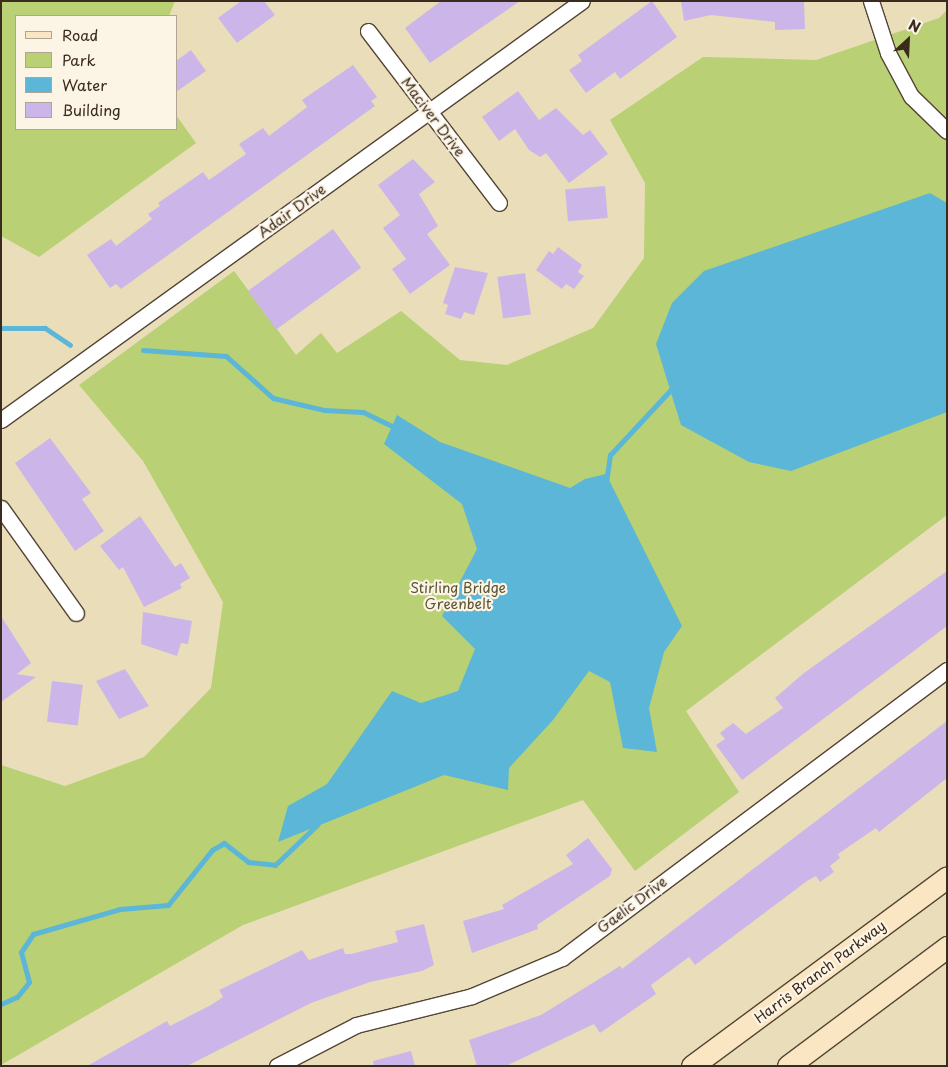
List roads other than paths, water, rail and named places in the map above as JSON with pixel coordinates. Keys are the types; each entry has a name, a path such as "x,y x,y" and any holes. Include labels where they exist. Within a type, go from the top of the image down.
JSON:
{"main road":[{"name":"Harris Branch Parkway","path":"692,1066 947,877"},
{"path":"788,1066 947,947"}],"street":[{"name":"Adair Drive","path":"1,420 582,1"},
{"path":"871,1 888,53 910,96 947,131"},
{"name":"Maciver Drive","path":"368,31 499,203"},
{"path":"1,508 76,614"},
{"name":"Gaelic Drive","path":"277,1066 299,1061 356,1025 472,996 562,958 947,670"}],"water":[{"path":"930,193 947,203 947,412 791,471 749,462 681,425 656,344 672,303 704,271"},
{"path":"397,415 440,442 570,488 585,479 606,474 682,626 664,652 649,708 657,752 623,748 610,682 589,671 553,720 509,768 508,790 444,775 278,842 288,806 327,784 392,691 421,703 458,691 475,649 442,616 477,549 462,504 384,444"}],"waterway":[{"path":"1,328 45,328 70,345"},
{"path":"143,350 226,356 273,398 324,410 363,412 398,429"},
{"path":"606,483 610,455 675,385"},
{"path":"1,1004 17,997 29,982 21,952 33,934 120,909 168,905 212,850 224,843 248,862 275,865 318,824"}],"park label":[{"name":"Stirling Bridge Greenbelt","path":"458,596"}]}
